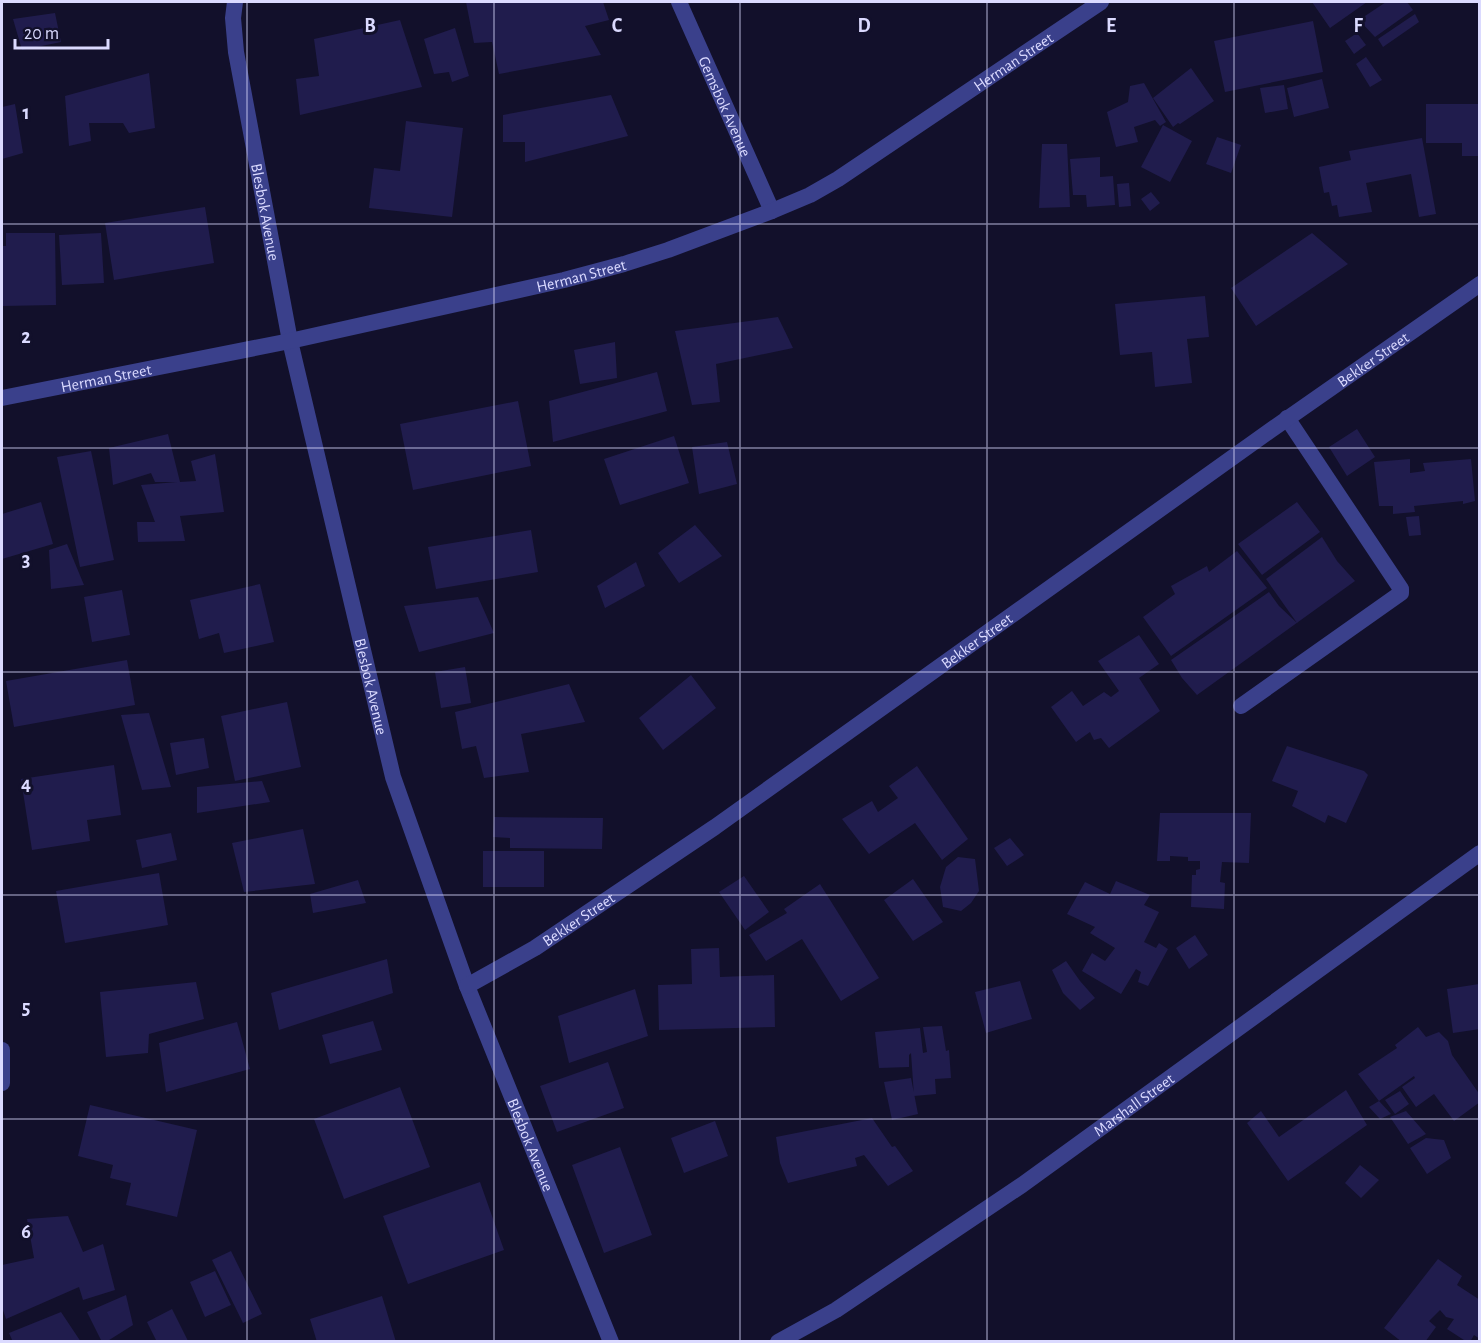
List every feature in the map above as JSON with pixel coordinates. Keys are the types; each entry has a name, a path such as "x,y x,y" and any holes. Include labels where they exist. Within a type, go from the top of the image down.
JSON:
{"street":[{"name":"Blesbok Avenue","path":"235,2 233,18 236,52 290,341 393,777 467,986 611,1341"},
{"name":"Gemsbok Avenue","path":"679,2 772,211"},
{"name":"Herman Street","path":"2,398 290,341 564,280 668,250 772,211 810,195 838,179 1101,2"},
{"name":"Bekker Street","path":"467,986 535,948 715,828 1287,418 1479,284"},
{"path":"1241,706 1401,593 1401,589 1287,418"},
{"name":"Marshall Street","path":"778,1341 836,1310 1013,1191 1479,853"},
{"path":"2,1050 2,1083"}],"building":[{"path":"466,2 603,2 609,20 585,26 601,55 499,74 492,42 474,43"},
{"path":"1312,2 1367,2 1330,28"},
{"path":"1386,2 1407,2 1413,10 1375,37 1359,20"},
{"path":"55,13 61,42 22,50 13,19"},
{"path":"1415,14 1419,22 1383,47 1378,39"},
{"path":"400,20 422,87 300,115 296,79 319,76 314,39"},
{"path":"1313,21 1323,72 1225,92 1214,41"},
{"path":"455,28 469,76 452,82 449,72 434,74 424,39"},
{"path":"1357,33 1366,45 1354,54 1345,41"},
{"path":"1366,57 1382,80 1370,87 1356,64"},
{"path":"1191,68 1214,101 1173,127 1153,98"},
{"path":"149,73 155,128 129,133 123,123 89,123 91,141 69,146 65,96"},
{"path":"1322,79 1329,108 1294,117 1287,88"},
{"path":"1144,83 1166,122 1160,126 1155,120 1134,127 1138,142 1116,147 1107,112 1128,102 1130,86"},
{"path":"1284,85 1288,109 1265,113 1260,88"},
{"path":"611,95 628,136 525,162 525,142 503,142 503,115"},
{"path":"15,104 23,153 2,159 2,107"},
{"path":"1426,104 1480,104 1480,156 1462,156 1462,143 1426,143"},
{"path":"406,121 463,128 452,217 369,208 374,168 400,171"},
{"path":"1163,125 1192,141 1170,182 1141,167"},
{"path":"1217,137 1241,145 1231,173 1206,164"},
{"path":"1422,138 1436,214 1419,217 1411,174 1366,183 1372,212 1339,217 1337,205 1332,206 1329,192 1324,193 1319,167 1351,160 1349,151"},
{"path":"1042,144 1067,144 1070,207 1039,208"},
{"path":"1100,157 1100,177 1113,176 1115,205 1087,207 1086,195 1073,195 1070,159"},
{"path":"1129,183 1131,206 1119,207 1117,184"},
{"path":"1151,192 1160,203 1150,211 1141,199"},
{"path":"205,207 214,263 114,280 105,223"},
{"path":"6,233 55,233 56,305 2,306 2,246 6,246"},
{"path":"101,233 104,283 62,285 59,235"},
{"path":"1312,233 1348,264 1256,326 1231,288"},
{"path":"1205,296 1209,337 1187,339 1192,383 1155,387 1152,352 1120,355 1115,304"},
{"path":"778,317 793,348 716,364 720,402 692,405 675,331"},
{"path":"615,342 617,378 580,384 574,350"},
{"path":"657,372 667,411 553,442 549,401"},
{"path":"518,401 531,466 413,490 400,424"},
{"path":"1357,429 1375,457 1347,476 1329,447"},
{"path":"168,434 180,482 196,481 191,461 215,454 224,512 180,516 185,541 138,542 137,522 155,522 141,485 177,482 155,482 151,473 113,485 109,448"},
{"path":"674,436 689,483 620,505 604,459"},
{"path":"727,442 737,484 699,494 692,447"},
{"path":"91,451 114,560 80,567 57,457"},
{"path":"1410,459 1410,473 1425,471 1423,463 1471,459 1475,501 1463,504 1463,501 1414,506 1415,512 1393,514 1393,506 1379,506 1374,462"},
{"path":"41,502 53,544 2,559 2,514"},
{"path":"1297,502 1320,532 1262,575 1238,544"},
{"path":"1419,516 1421,535 1409,536 1406,517"},
{"path":"695,525 722,556 679,583 658,553"},
{"path":"531,530 538,572 436,589 428,547"},
{"path":"1322,537 1337,561 1355,581 1297,623 1266,579"},
{"path":"67,544 84,585 51,589 49,550"},
{"path":"1237,551 1267,588 1171,656 1143,617 1175,594 1171,586 1207,566 1209,572"},
{"path":"636,562 645,586 605,608 597,586"},
{"path":"260,584 274,642 224,653 219,633 199,639 190,600"},
{"path":"122,590 130,635 92,642 84,597"},
{"path":"1269,592 1279,606 1297,623 1197,695 1182,678 1171,660"},
{"path":"478,597 494,633 419,652 404,606"},
{"path":"1139,635 1159,664 1139,678 1160,711 1109,748 1101,738 1094,740 1090,732 1076,742 1051,707 1072,691 1083,706 1104,692 1111,697 1119,691 1098,661"},
{"path":"127,660 135,705 14,727 6,681"},
{"path":"465,667 471,703 441,708 435,672"},
{"path":"691,675 716,708 663,750 639,718"},
{"path":"569,684 585,722 521,734 529,772 484,778 476,746 462,749 455,712"},
{"path":"287,702 301,767 235,781 221,716"},
{"path":"149,713 171,787 142,790 121,715"},
{"path":"204,738 209,768 176,775 170,743"},
{"path":"1287,746 1364,771 1368,775 1346,823 1328,815 1325,823 1292,806 1298,791 1272,781"},
{"path":"114,765 121,815 87,820 90,841 32,850 21,779"},
{"path":"917,766 968,839 942,860 915,823 869,854 842,819 872,801 878,812 898,798 889,786"},
{"path":"262,781 270,802 197,813 197,787"},
{"path":"1160,813 1251,813 1249,863 1222,862 1220,882 1225,883 1224,909 1191,907 1192,875 1196,875 1196,870 1200,869 1200,861 1188,861 1188,857 1170,856 1170,861 1157,861"},
{"path":"494,817 603,818 602,849 510,848 510,838 493,837"},
{"path":"303,829 315,884 244,892 232,843"},
{"path":"171,833 177,860 142,868 136,840"},
{"path":"1010,838 1024,855 1007,866 994,848"},
{"path":"483,851 544,851 544,887 483,887"},
{"path":"958,857 975,859 979,891 971,903 961,911 943,907 940,887 946,867"},
{"path":"159,873 168,925 65,943 56,891"},
{"path":"744,876 769,912 745,930 719,892"},
{"path":"913,879 943,922 913,941 884,900"},
{"path":"358,880 366,903 313,913 310,894"},
{"path":"1116,881 1150,895 1144,905 1159,912 1144,942 1156,948 1159,943 1168,949 1148,986 1138,982 1141,972 1136,969 1121,994 1082,971 1092,953 1105,961 1115,948 1090,933 1095,927 1067,914 1085,882 1110,894"},
{"path":"820,884 879,978 841,1001 802,939 766,961 749,935 787,913 784,909"},
{"path":"1195,935 1208,955 1189,969 1176,948"},
{"path":"719,948 720,977 774,975 775,1027 659,1030 658,985 692,984 691,949"},
{"path":"387,959 393,993 279,1030 271,993"},
{"path":"1066,961 1095,998 1080,1010 1063,993 1052,970"},
{"path":"1020,981 1032,1019 986,1033 975,992"},
{"path":"196,982 204,1019 149,1034 148,1053 106,1057 100,992"},
{"path":"1479,984 1480,1029 1453,1033 1447,989"},
{"path":"635,989 648,1036 569,1063 558,1016"},
{"path":"373,1021 382,1050 330,1064 322,1035"},
{"path":"237,1022 250,1069 166,1092 159,1043"},
{"path":"942,1026 946,1051 949,1050 951,1078 935,1079 936,1094 914,1096 911,1053 909,1067 879,1068 875,1032 920,1028 923,1053 927,1052 923,1027"},
{"path":"1418,1027 1426,1037 1439,1032 1448,1041 1452,1055 1480,1095 1480,1102 1454,1121 1434,1094 1416,1107 1402,1087 1415,1078 1414,1076 1379,1101 1358,1074 1397,1048 1395,1045"},
{"path":"608,1062 624,1108 557,1132 540,1086"},
{"path":"911,1078 918,1114 892,1120 884,1082"},
{"path":"400,1087 430,1167 344,1199 314,1119"},
{"path":"1346,1090 1367,1125 1288,1181 1247,1123 1261,1111 1279,1137"},
{"path":"1400,1091 1409,1104 1395,1114 1385,1100"},
{"path":"1379,1101 1391,1114 1380,1119 1369,1107"},
{"path":"90,1105 197,1130 177,1217 126,1205 131,1183 110,1178 113,1165 78,1156"},
{"path":"1406,1111 1426,1134 1408,1144 1390,1117"},
{"path":"872,1118 892,1147 895,1146 913,1171 888,1186 864,1155 855,1158 857,1166 788,1183 780,1163 776,1137"},
{"path":"715,1121 728,1156 684,1173 671,1138"},
{"path":"1426,1138 1444,1140 1451,1158 1427,1174 1410,1148"},
{"path":"620,1147 652,1235 604,1253 572,1165"},
{"path":"1360,1165 1379,1180 1361,1198 1345,1183"},
{"path":"480,1182 504,1250 408,1284 383,1216"},
{"path":"68,1216 83,1252 103,1244 115,1290 83,1300 79,1287 6,1319 2,1307 2,1265 34,1258 27,1219"},
{"path":"231,1251 262,1314 243,1323 212,1260"},
{"path":"1438,1259 1462,1276 1457,1285 1480,1300 1480,1339 1474,1335 1470,1342 1467,1342 1447,1329 1454,1319 1446,1317 1440,1310 1429,1321 1436,1327 1425,1342 1402,1342 1384,1328"},
{"path":"215,1271 231,1305 205,1317 190,1282"},
{"path":"126,1295 133,1325 106,1342 102,1342 87,1312"},
{"path":"382,1296 396,1342 317,1342 310,1319"},
{"path":"172,1309 188,1341 157,1342 147,1322"},
{"path":"61,1312 81,1342 13,1342 9,1333"}]}
